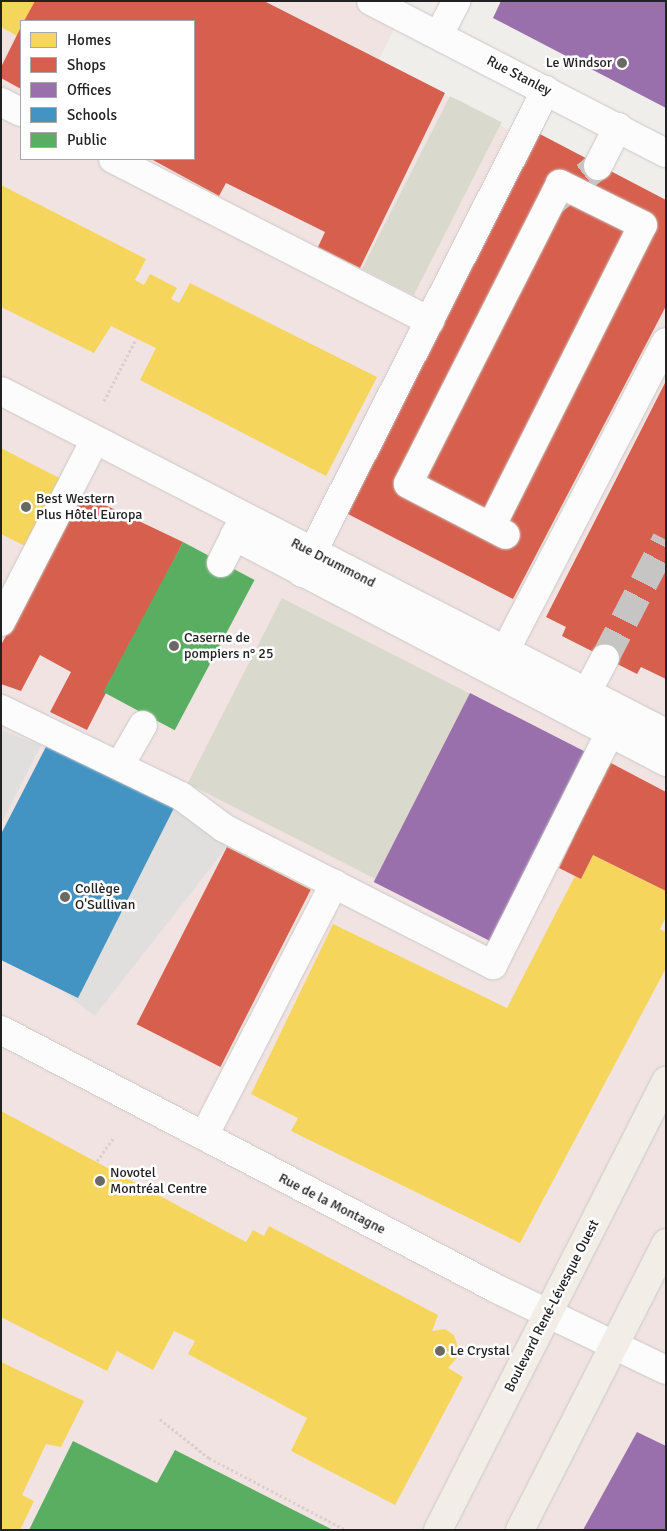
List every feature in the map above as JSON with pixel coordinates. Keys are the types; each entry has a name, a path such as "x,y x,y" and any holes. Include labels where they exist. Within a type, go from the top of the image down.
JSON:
{"main road":[{"name":"Boulevard René-Lévesque Ouest","path":"438,1530 666,1081"},
{"path":"520,1530 666,1243"}],"street":[{"name":"Rue Stanley","path":"371,1 666,153"},
{"path":"439,35 456,1"},
{"path":"546,90 308,563 615,721 666,762"},
{"path":"1,102 20,112"},
{"path":"598,166 618,127"},
{"path":"115,160 430,321"},
{"path":"560,184 643,226 502,524 408,484 560,184"},
{"path":"505,651 666,342"},
{"name":"Rue Drummond","path":"1,391 95,440 239,526 308,563 505,651 587,692 615,721 666,733"},
{"path":"1,622 95,440"},
{"path":"221,562 239,526"},
{"path":"587,692 605,658"},
{"path":"1,709 181,796 224,828 493,965 615,721"},
{"path":"120,765 143,725"},
{"path":"204,1136 334,884"},
{"name":"Rue de la Montagne","path":"1,1030 548,1314 666,1370"}],"path":[{"path":"104,401 136,339"},
{"path":"97,1161 112,1138"},
{"path":"160,1419 208,1458 346,1530"}],"shaded area":[{"path":"1,1 408,1 379,59 666,216 666,1530 1,1530"},
{"path":"450,96 502,122 414,295 362,269"},
{"path":"282,598 470,694 376,879 188,783"},
{"path":"1,730 41,745 1,824"},
{"path":"175,806 227,847 95,1016 43,975"}],"building: Homes":[{"path":"1,1 35,1 25,20 20,20 20,30 17,36 1,27"},
{"path":"1,185 146,259 135,280 144,285 150,274 177,288 171,299 179,303 190,283 377,377 326,476 140,380 156,348 111,326 94,353 1,307"},
{"name":"Best Western Plus Hôtel Europa","path":"1,448 65,481 29,548 1,534"},
{"path":"593,855 666,891 666,917 660,929 666,932 666,968 520,1243 291,1131 298,1118 251,1094 333,924 507,1008 575,876 581,879"},
{"path":"1,1111 246,1242 253,1230 264,1236 269,1226 438,1315 432,1331 445,1329 454,1335 460,1354 448,1368 463,1377 395,1505 291,1451 307,1418 188,1354 195,1341 174,1331 153,1370 117,1351 107,1371 1,1317"},
{"path":"1,1362 84,1401 61,1447 46,1444 22,1495 34,1501 20,1530 1,1530"}],"building: Shops":[{"path":"35,1 264,1 445,93 360,268 318,247 325,232 226,183 219,196 153,160 195,160 195,20 25,20"},
{"path":"20,29 20,88 1,78 1,67"},
{"path":"536,132 666,200 666,306 513,599 346,513"},
{"path":"666,381 666,679 641,667 637,674 562,636 566,627 546,617"},
{"path":"82,494 183,542 87,730 50,712 71,672 40,655 21,691 1,684 1,645"},
{"path":"609,762 666,792 666,891 593,855 581,879 559,868"},
{"path":"227,847 311,890 220,1067 137,1024"}],"building: Offices":[{"name":"Le Windsor","path":"501,1 666,1 666,108 493,18"},
{"path":"470,693 587,752 490,941 374,882"},
{"path":"637,1432 666,1446 666,1530 583,1530"}],"building: Schools":[{"name":"Collège O'Sullivan","path":"50,739 175,806 78,998 1,960 1,834"}],"building: Public":[{"name":"Caserne de pompiers n° 25","path":"183,542 255,580 175,730 103,692"},
{"path":"73,1441 157,1483 175,1450 333,1530 29,1530"}],"tunnel":[{"path":"552,202 598,166"},
{"path":"605,658 666,540"}],"place":[{"name":"Le Windsor","path":"622,63"},
{"name":"Best Western Plus Hôtel Europa","path":"26,507"},
{"name":"Caserne de pompiers n° 25","path":"174,646"},
{"name":"Collège O'Sullivan","path":"65,897"},
{"name":"Novotel Montréal Centre","path":"100,1181"},
{"name":"Le Crystal","path":"440,1351"}]}
